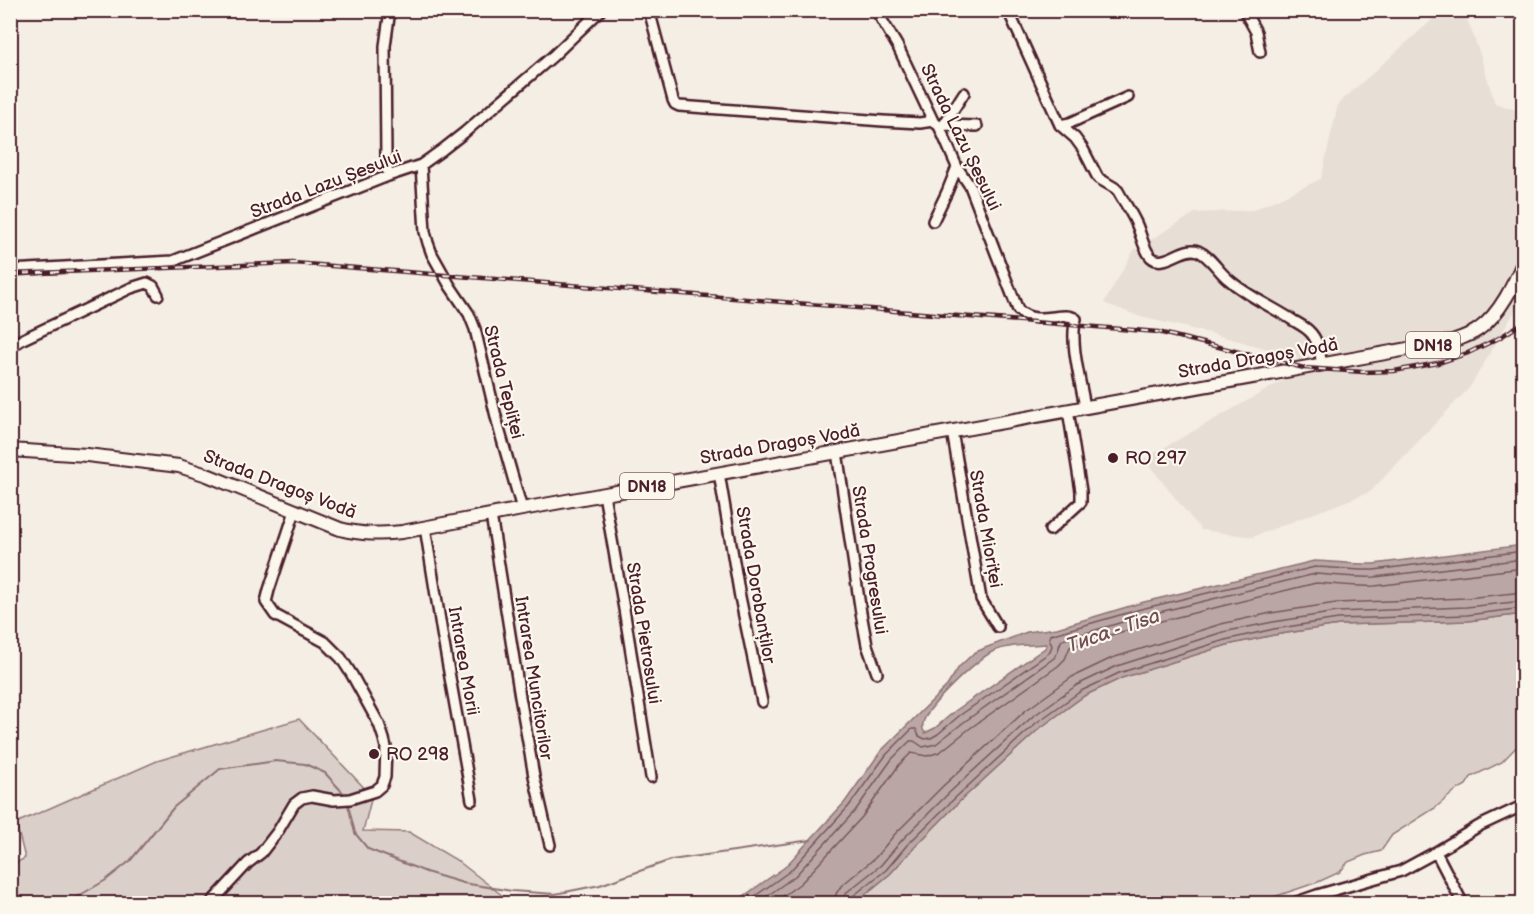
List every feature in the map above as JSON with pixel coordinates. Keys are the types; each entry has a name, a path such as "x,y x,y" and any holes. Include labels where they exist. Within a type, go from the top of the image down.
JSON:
{"main road":[{"name":"Strada Dragoș Vodă","path":"10,450 179,466 340,529 358,533 383,534 1452,341 1476,331 1485,324 1501,305 1524,261"}],"street":[{"path":"388,176 385,46 390,10"},
{"name":"Strada Lazu Șesului","path":"10,270 173,261 421,165 465,132 518,87 578,34 601,10"},
{"path":"649,10 673,100 679,106 883,121 920,123 933,121"},
{"name":"Strada Lazu Șesului","path":"876,10 898,47 933,121 942,127 957,167 976,201 1018,310 1030,318 1072,316 1076,319 1074,342 1085,407"},
{"path":"1008,10 1060,125 1075,138 1083,149 1098,178 1118,191 1136,223 1151,258 1164,260 1186,251 1196,250 1205,255 1241,290 1278,310 1309,331 1315,338 1322,365"},
{"path":"1244,10 1256,32 1260,52"},
{"path":"942,127 964,93"},
{"path":"1060,125 1070,123 1128,97"},
{"path":"942,127 977,126"},
{"name":"Strada Tepliței","path":"421,165 424,232 432,254 476,329 499,429 522,508"},
{"path":"933,221 957,167"},
{"path":"10,347 131,288 147,283 153,286 158,295"},
{"path":"1050,530 1081,502 1068,410"},
{"name":"Strada Mioriței","path":"952,431 981,599 998,627"},
{"name":"Strada Progresului","path":"837,452 861,613 867,645 877,673"},
{"name":"Strada Dorobanților","path":"719,473 740,597 762,702"},
{"name":"Strada Pietrosului","path":"604,494 651,777"},
{"path":"210,903 248,863 261,853 278,831 294,804 302,798 312,796 346,800 375,791 382,785 385,777 386,747 379,724 341,658 325,642 275,615 268,606 266,598 295,511"},
{"name":"Intrarea Muncitorilor","path":"491,515 534,776 550,845"},
{"name":"Intrarea Morii","path":"424,527 472,800"},
{"path":"1291,903 1401,871 1479,826 1524,805"},
{"path":"1436,852 1460,902"}],"shaded area":[{"path":"1442,11 1462,11 1465,14 1495,103 1523,112 1524,273 1519,304 1470,387 1370,492 1252,537 1201,530 1144,459 1289,377 1298,357 1141,317 1104,303 1134,250 1195,213 1253,210 1321,179 1338,104"},
{"path":"1523,614 1523,740 1502,762 1471,777 1466,785 1435,808 1392,835 1381,851 1348,862 1340,872 1318,882 1253,904 854,904 890,874 959,802 1040,728 1084,696 1121,678 1227,645 1274,635 1339,625 1468,621"},
{"path":"299,719 372,796 363,831 409,832 458,861 512,903 11,904 11,866 25,858 16,823 157,761"}],"water":[{"name":"Тиса - Tisa","path":"1523,545 1523,614 1468,621 1339,625 1274,635 1227,645 1122,678 1084,696 1040,728 959,802 890,874 854,903 734,903 785,867 845,802 881,751 947,686 959,667 974,653 1027,632 1057,628 1140,603 1314,561 1374,564","holes":["1046,644 935,728 925,733 923,727 928,712 955,682 986,656 1006,647"]}],"waterway":[{"path":"65,904 106,880 130,861 174,807 220,769 276,761 305,764 325,773 345,795"},
{"path":"347,801 355,833 368,849 426,872 463,883 512,891 555,894 600,885 671,860 811,840"}],"railway":[{"path":"10,274 294,263 1158,332 1304,368 1363,372 1394,371 1438,363 1468,353 1499,338 1524,322"}],"place":[{"name":"RO 297","path":"1113,458"},
{"name":"RO 298","path":"374,754"}]}
